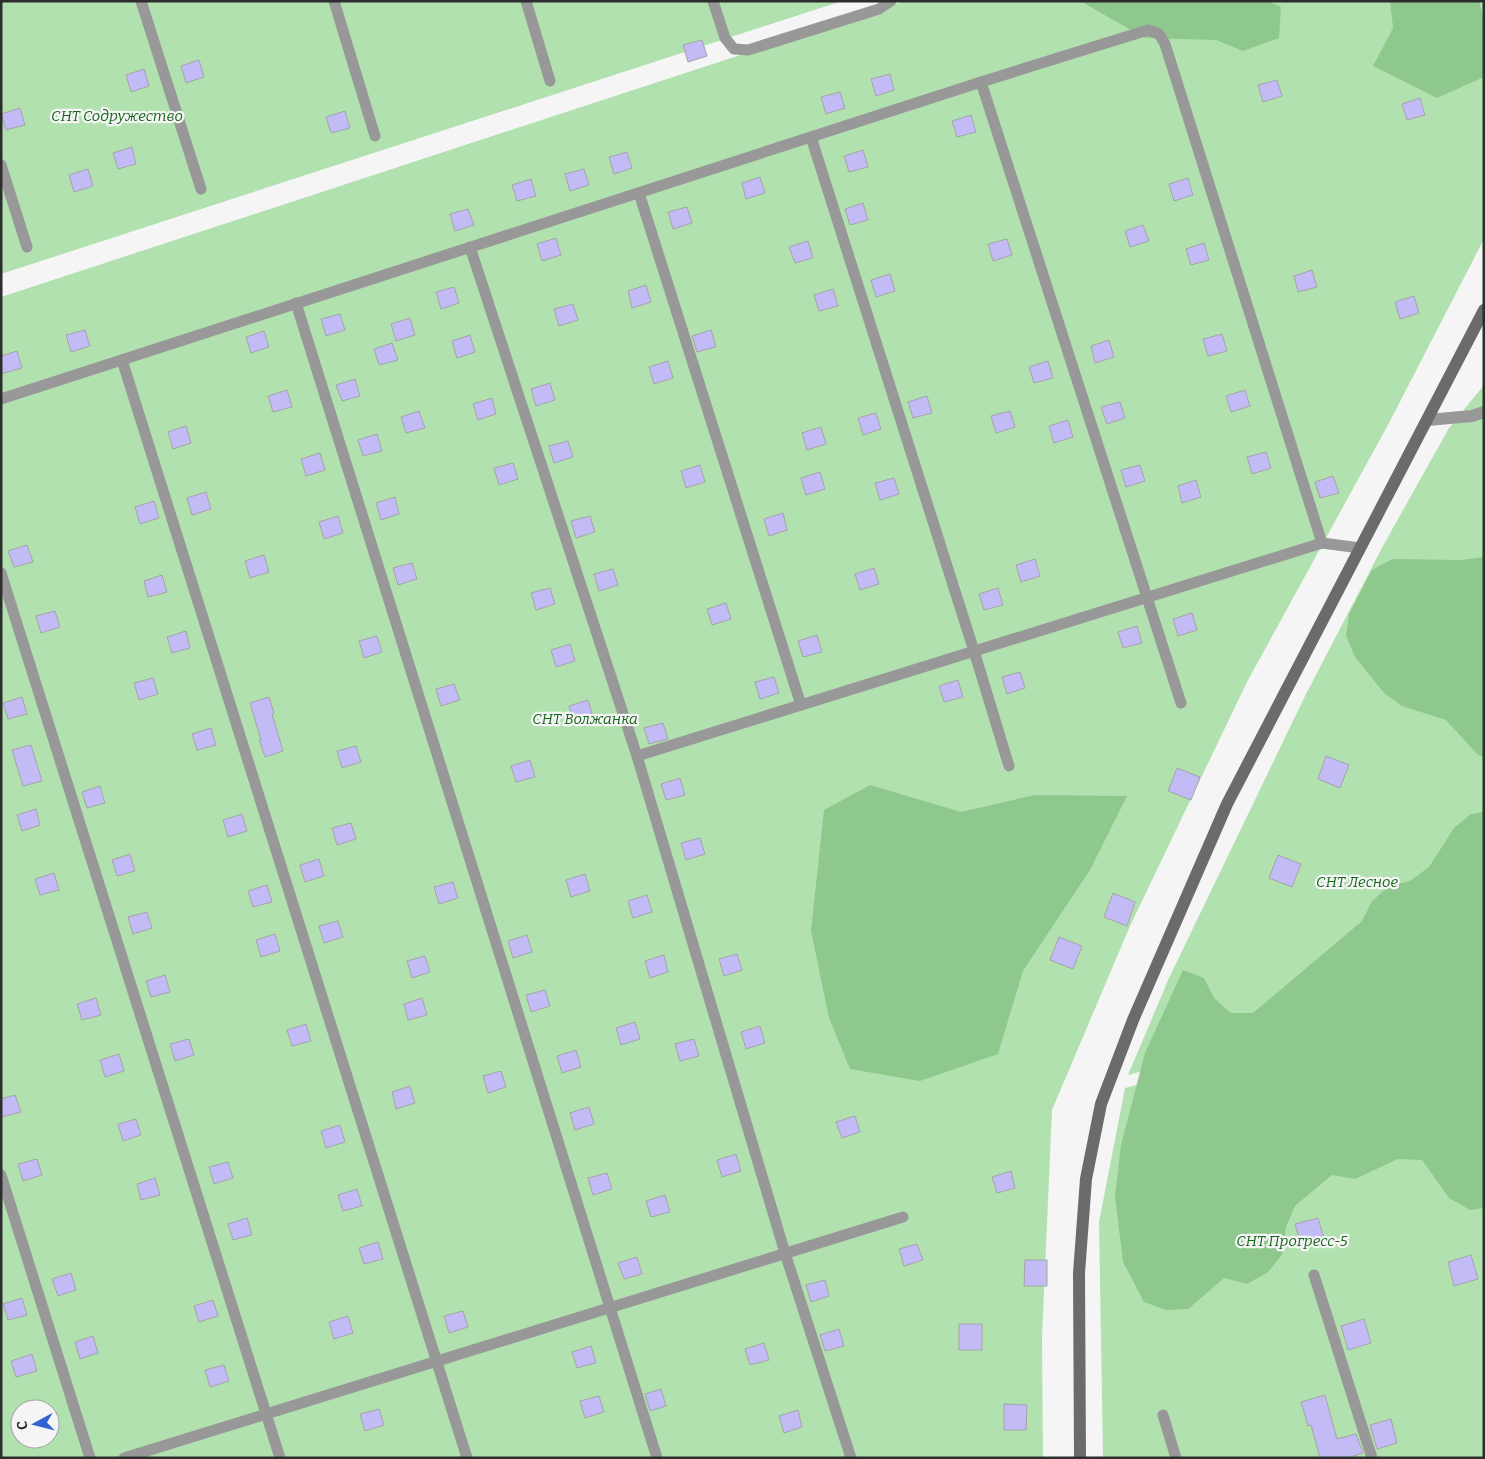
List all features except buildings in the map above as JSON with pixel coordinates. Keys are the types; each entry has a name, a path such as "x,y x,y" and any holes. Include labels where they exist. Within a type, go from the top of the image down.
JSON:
{"street":[{"path":"1080,1458 1080,1272 1086,1178 1101,1104 1133,1020 1227,804 1484,310"},
{"path":"1428,420 1472,416 1484,412"}],"lane":[{"path":"141,1 201,189"},
{"path":"334,1 375,136"},
{"path":"526,1 550,81"},
{"path":"713,1 724,38 734,49 748,50 879,9 891,1"},
{"path":"1,399 981,82 1148,30 1159,34 1165,44 1322,543"},
{"path":"981,82 1181,703"},
{"path":"811,137 974,651 1008,766"},
{"path":"1,165 27,247"},
{"path":"639,193 801,704"},
{"path":"470,247 637,756 786,1254 851,1458"},
{"path":"296,304 657,1458"},
{"path":"122,360 467,1458"},
{"path":"637,756 1322,543 1360,548"},
{"path":"1,573 280,1458"},
{"path":"1,1175 90,1458"},
{"path":"124,1458 903,1217"},
{"path":"1314,1275 1372,1458"},
{"path":"1163,1414 1176,1458"}],"green space":[{"name":"СНТ Содружество","path":"1,1 842,1 1,274"},
{"name":"СНТ Волжанка","path":"905,1 1484,1 1484,239 1389,423 1247,682 1130,926 1052,1110 1042,1338 1043,1458 1,1458 1,297"},
{"path":"1080,1 1267,1 1281,7 1279,38 1243,51 1216,40 1145,38"},
{"path":"1390,1 1479,1 1484,20 1484,77 1437,98 1373,66 1393,28"},
{"name":"СНТ Лесное","path":"1484,385 1484,981 1128,1075 1169,978 1305,696 1384,544 1449,428"},
{"path":"1484,557 1484,758 1477,754 1446,720 1402,706 1384,693 1355,657 1346,636 1349,614 1372,570 1392,559 1461,560"},
{"path":"870,785 961,812 1035,795 1127,796 1090,870 1023,971 998,1054 920,1081 850,1069 829,1018 811,931 824,810"},
{"path":"1484,812 1484,1208 1470,1210 1449,1198 1422,1160 1398,1159 1355,1179 1332,1175 1295,1206 1286,1227 1282,1255 1268,1272 1247,1284 1224,1278 1188,1309 1166,1310 1144,1302 1123,1262 1115,1196 1121,1145 1145,1053 1183,970 1204,978 1214,998 1231,1013 1253,1013 1362,921 1372,901 1389,886 1410,881 1429,867 1454,828 1471,814"},
{"name":"СНТ Прогресс-5","path":"1484,989 1484,1458 1103,1458 1099,1222 1125,1088"}]}
